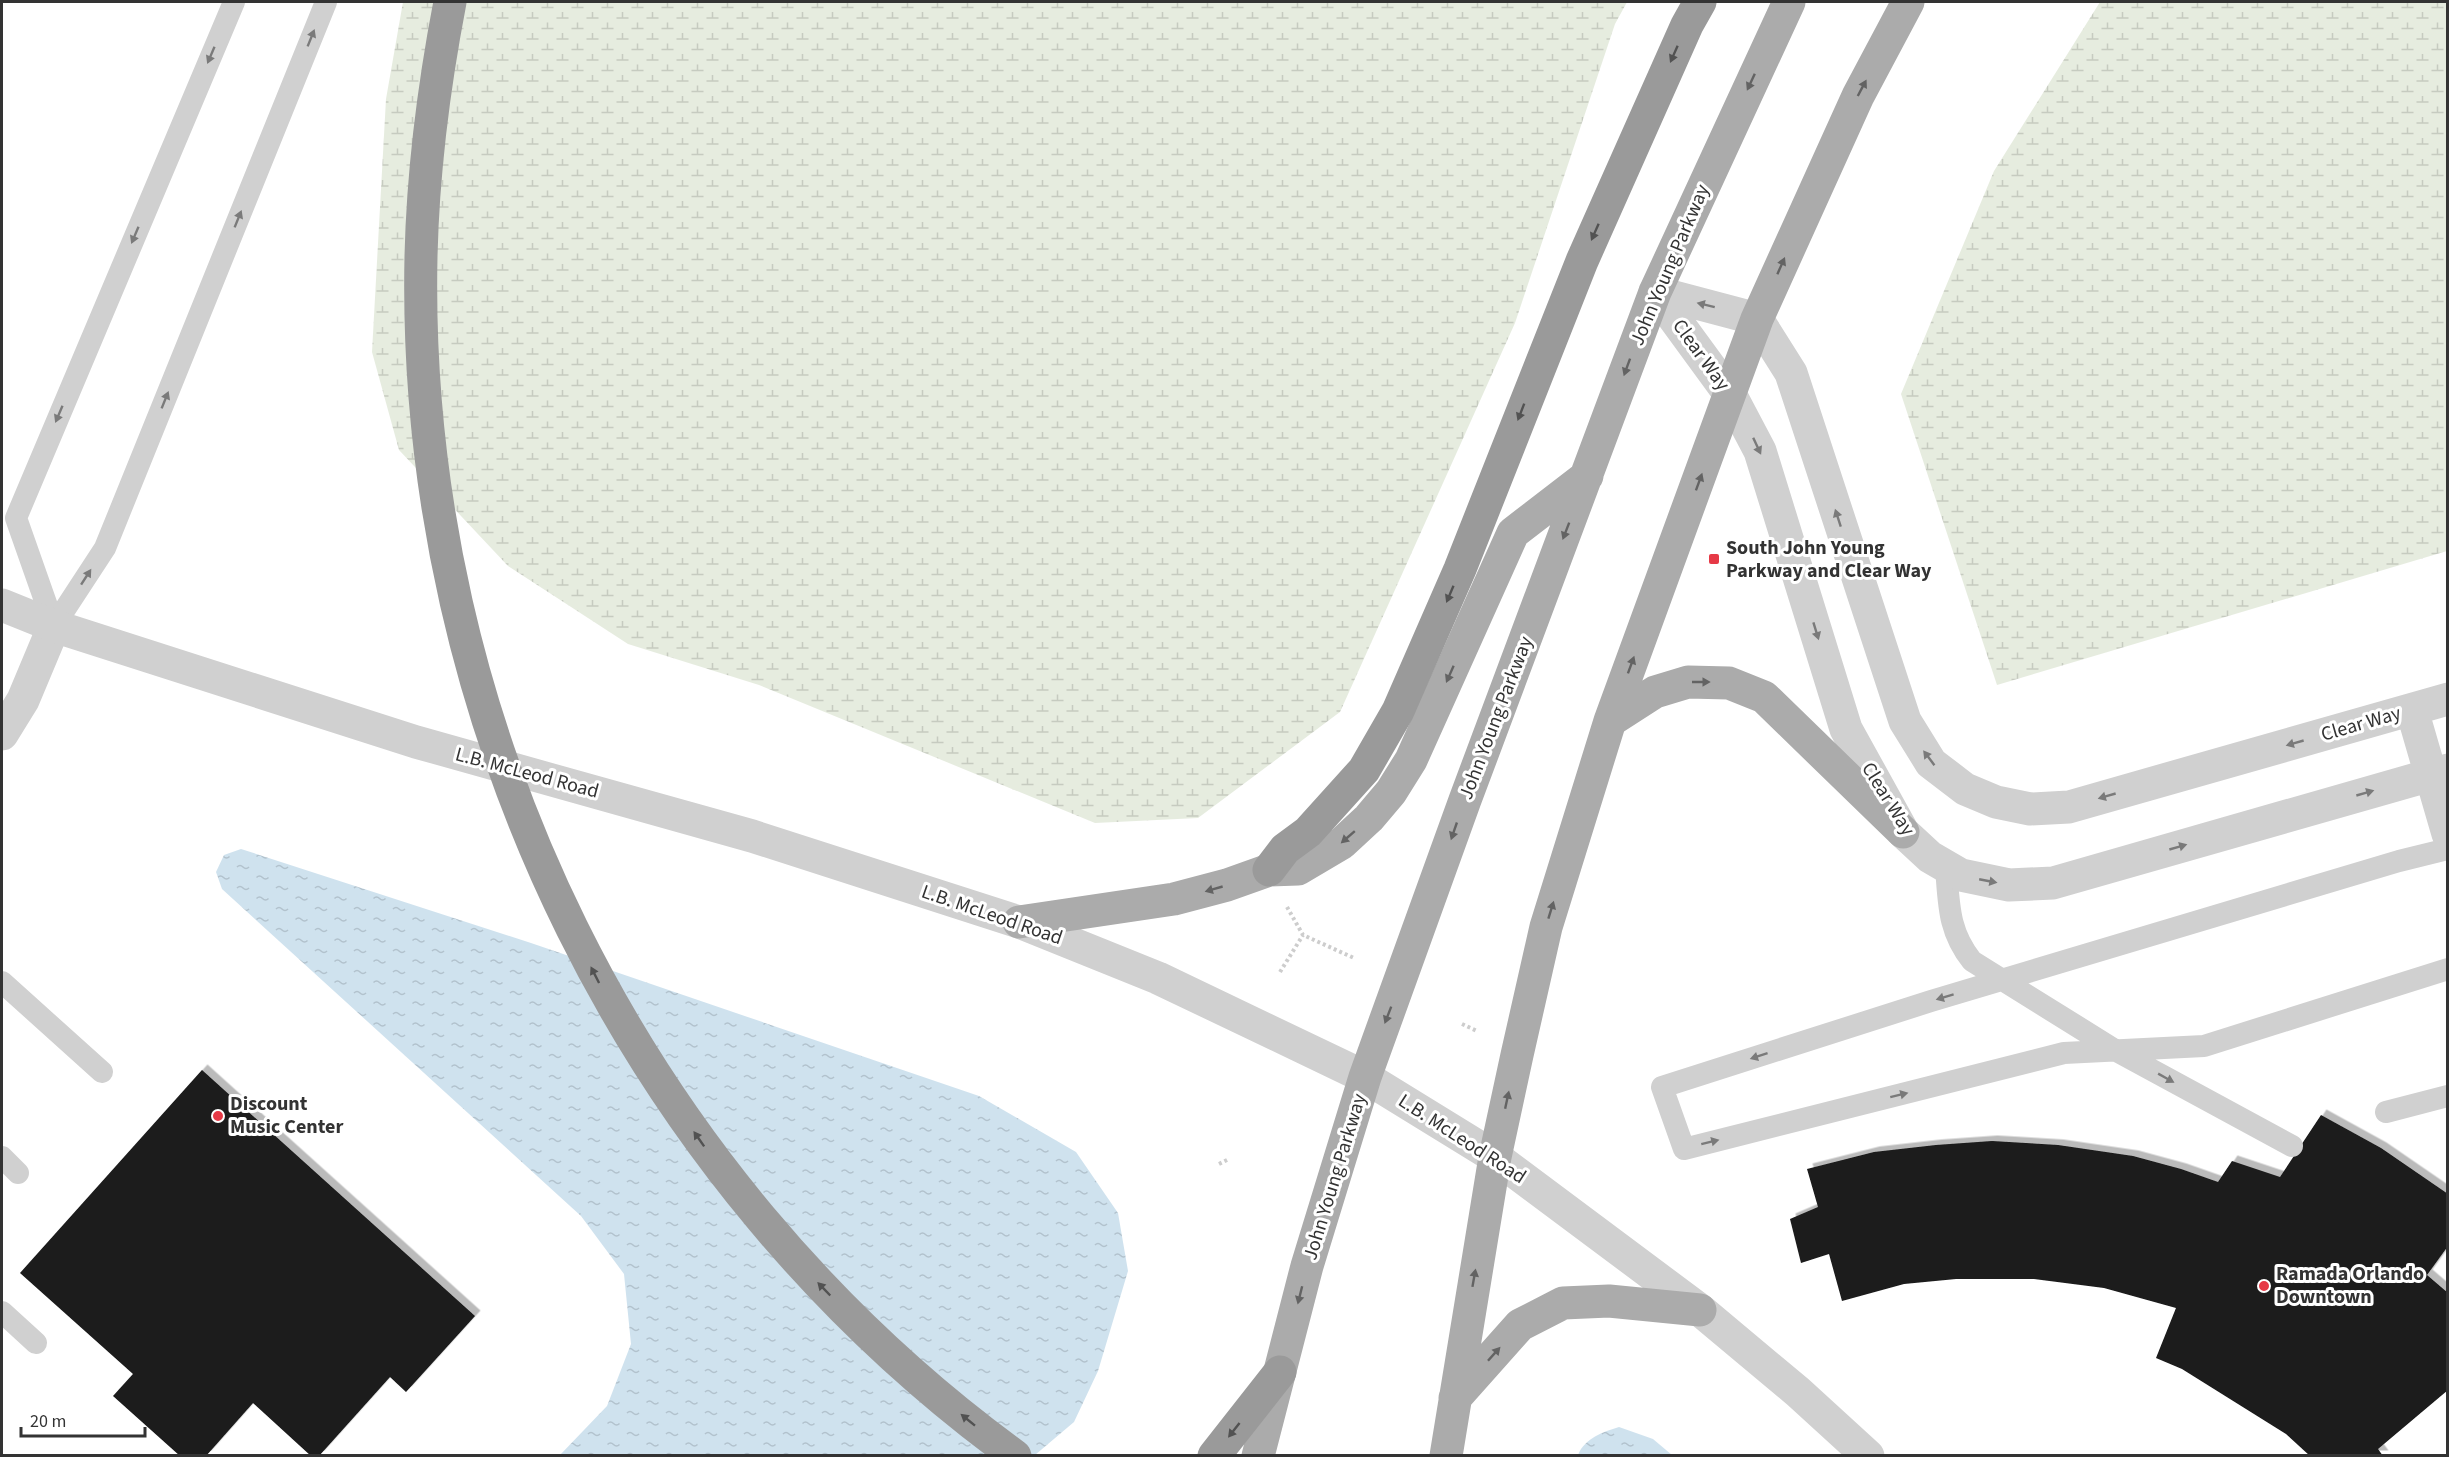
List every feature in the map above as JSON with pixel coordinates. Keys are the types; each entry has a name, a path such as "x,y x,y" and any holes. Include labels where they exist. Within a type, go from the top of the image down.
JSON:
{"highway":[{"path":"450,2 433,103 421,252 426,406 441,519 463,631 520,814 567,920 620,1021 706,1149 801,1265 850,1314 915,1376 1015,1455"},
{"path":"1269,870 1285,849 1308,832 1364,770 1398,711 1460,569 1582,261 1687,25 1700,2"},
{"path":"1214,1455 1280,1372"}],"main road":[{"name":"John Young Parkway","path":"1258,1455 1307,1266 1365,1077 1465,800 1655,292 1789,2"},
{"path":"1446,1455 1495,1157 1546,927 1610,721 1731,396 1757,319 1858,96 1908,2"},
{"path":"1019,922 1174,899 1227,885 1269,870 1298,869 1342,843 1369,818 1412,760 1513,533 1587,476"},
{"path":"1610,721 1654,692 1688,682 1729,682 1764,697 1903,832"},
{"path":"1455,1398 1520,1325 1563,1303 1609,1301 1700,1310"}],"street":[{"name":"Clear Way","path":"1655,292 1757,319 1791,374 1905,721 1931,763 1965,789 1996,802 2030,809 2069,807 2448,699"},
{"name":"Clear Way","path":"1655,292 1731,396 1760,451 1846,729 1903,832 1930,857 1961,875 2009,885 2053,883 2439,772"},
{"name":"L.B. McLeod Road","path":"2,605 54,626 416,742 752,836 1019,922 1158,978 1365,1077 1495,1157 1700,1310 1798,1392 1868,1455"},
{"path":"2,734 23,700 54,626"},
{"path":"2412,710 2439,772 2448,834"}],"lane":[{"path":"54,626 16,518 234,2"},
{"path":"54,626 105,548 326,2"},
{"path":"2448,849 2399,861 2001,981 1662,1087 1684,1149 2064,1053 2204,1046 2448,969"},
{"path":"1947,867 1951,921 1959,946 1972,961 2115,1050 2292,1146"},
{"path":"2,982 102,1072"},
{"path":"2386,1112 2448,1096"},
{"path":"2,1157 18,1173"},
{"path":"2,1312 36,1343"}],"path":[{"path":"1283,901 1303,935 1354,958"},
{"path":"1280,972 1303,935"},
{"path":"1462,1024 1478,1031"},
{"path":"1219,1164 1229,1159"}],"green space":[{"path":"403,2 1627,2 1615,24 1515,323 1340,712 1198,818 1095,823 759,685 628,644 508,566 399,450 372,352 386,99"},
{"path":"2100,2 2447,2 2447,551 1997,685 1901,394 1994,171"}],"water":[{"path":"241,849 531,943 979,1096 1076,1152 1118,1213 1128,1271 1098,1371 1074,1422 1035,1455 560,1455 607,1406 631,1344 624,1274 581,1216 222,889 216,872 224,855"},
{"path":"1619,1427 1653,1439 1672,1455 1578,1455 1590,1440"}],"building":[{"path":"202,1070 475,1316 406,1392 390,1377 319,1456 311,1456 253,1403 206,1456 180,1456 113,1396 133,1374 20,1273"},
{"name":"Ramada Orlando Downtown","path":"2321,1115 2381,1148 2448,1194 2448,1246 2427,1275 2448,1293 2448,1390 2378,1449 2383,1456 2310,1456 2286,1434 2182,1369 2156,1358 2176,1308 2104,1288 2034,1279 1956,1279 1904,1284 1842,1301 1829,1254 1801,1263 1790,1219 1818,1207 1807,1169 1874,1152 1936,1145 1992,1141 2058,1145 2133,1156 2218,1182 2232,1161 2280,1177"}],"place":[{"name":"South John Young Parkway and Clear Way","path":"1714,559"},
{"name":"Discount Music Center","path":"218,1116"},
{"name":"Ramada Orlando Downtown","path":"2264,1286"}]}
